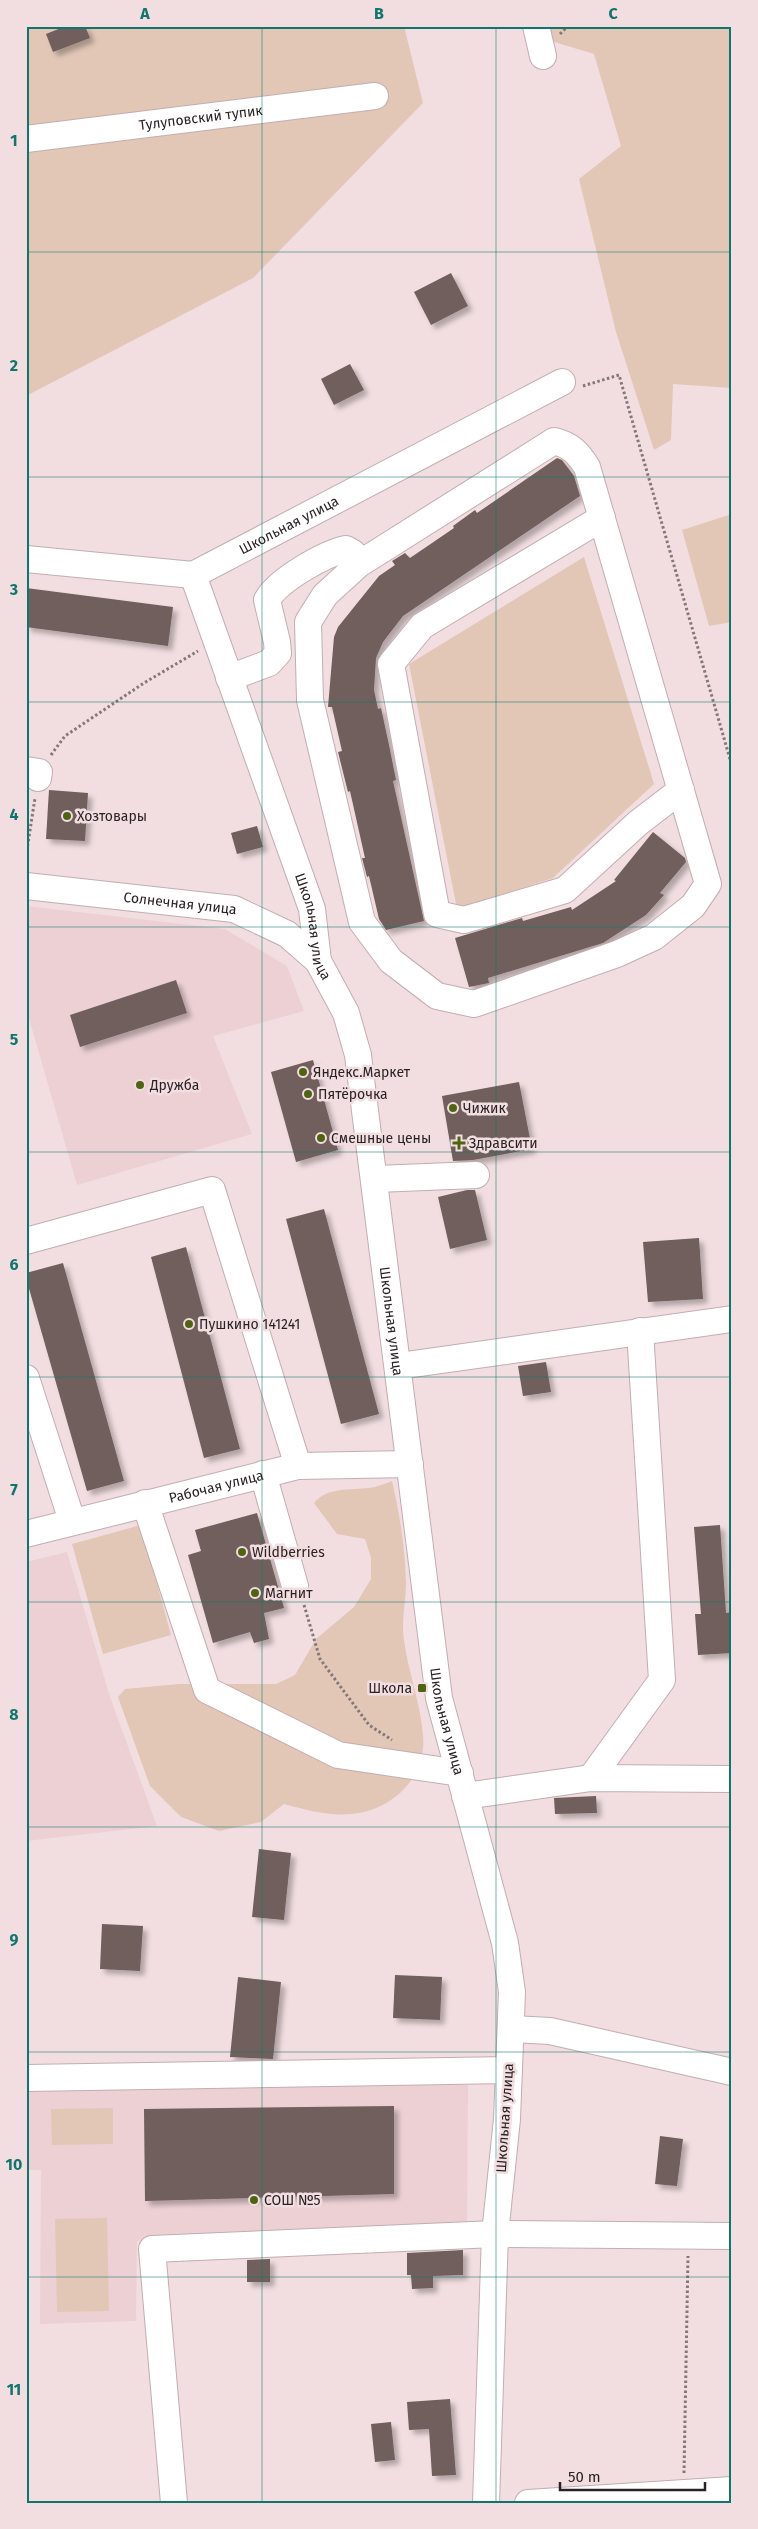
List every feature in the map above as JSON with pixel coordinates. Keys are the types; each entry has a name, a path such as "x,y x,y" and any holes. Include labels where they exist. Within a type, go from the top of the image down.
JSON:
{"street":[{"path":"536,26 543,56"},
{"name":"Тулуповский тупик","path":"26,139 375,96"},
{"name":"Школьная улица","path":"486,2503 495,2234 512,2029 512,1992 505,1943 439,1698 376,1179 358,1055 346,1013 318,961 312,909 193,575 562,382"},
{"path":"554,441 566,444 578,453 587,467 708,884 693,906 654,937 617,954 474,1004 438,996 391,961 362,922 310,700 308,622 325,595 359,564 554,441"},
{"path":"602,518 422,626 391,664 437,914 464,920 565,890 638,823 681,790"},
{"path":"229,678 269,663 278,653 267,600 272,592 292,577 338,551 346,549 353,553 359,564"},
{"path":"26,559 193,575"},
{"name":"Солнечная улица","path":"26,886 234,909 287,934 318,961"},
{"path":"376,1179 476,1175"},
{"path":"26,1241 212,1190 298,1466"},
{"path":"399,1366 732,1319"},
{"path":"591,1778 662,1680 640,1331"},
{"path":"26,1378 72,1520"},
{"name":"Рабочая улица","path":"26,1534 72,1520 298,1466 410,1464"},
{"path":"263,1474 295,1586"},
{"path":"144,1503 207,1690 338,1755 462,1784 591,1778 730,1779"},
{"path":"512,2029 550,2031 732,2072"},
{"path":"26,2078 509,2070"},
{"path":"174,2503 152,2249 495,2234 732,2236"},
{"path":"528,2503 732,2490"}],"path":[{"path":"562,382 572,389 619,376 732,766"},
{"path":"26,856 34,773 65,736 144,683 216,641"},
{"path":"295,1586 307,1612 320,1659 368,1725 393,1741"},
{"path":"684,2493 688,2236"}],"shaded area":[{"path":"26,26 404,26 423,103 253,278 26,396"},
{"path":"547,26 732,26 732,388 673,384 671,440 654,450 616,332 579,179 621,146 594,54 551,41"},
{"path":"732,514 732,622 709,626 682,530"},
{"path":"584,557 654,784 553,878 457,909 409,664"},
{"name":"Дружба","path":"26,906 225,929 287,966 304,1011 213,1036 252,1134 77,1185 26,1008"},
{"path":"392,1481 405,1557 404,1640 420,1712 423,1736 423,1751 413,1778 404,1790 392,1799 366,1812 351,1814 325,1813 284,1804 261,1822 219,1831 181,1817 150,1786 118,1697 125,1689 179,1684 276,1684 295,1675 316,1639 354,1607 371,1579 371,1558 365,1539 337,1534 314,1503 325,1494 332,1492 372,1488"},
{"path":"141,1525 171,1635 103,1654 72,1544"},
{"path":"67,1552 110,1697 157,1826 26,1841 26,1562"},
{"name":"СОШ №5","path":"468,2085 467,2231 137,2241 136,2321 40,2324 41,2170 26,2170 26,2087"},
{"path":"113,2108 113,2144 52,2145 51,2109"},
{"path":"107,2218 109,2311 57,2312 55,2219"}],"building":[{"path":"66,26 85,26 90,38 53,52 46,34"},
{"path":"451,273 468,306 431,325 414,292"},
{"path":"350,364 364,390 334,405 321,379"},
{"path":"557,458 562,460 574,476 580,496 403,616 383,642 376,658 374,690 378,709 381,708 396,780 393,781 424,921 386,930 379,919 369,876 367,877 362,858 365,858 350,791 348,792 338,752 342,751 332,707 328,707 334,637 338,627 379,576 395,565 392,561 405,553 410,558 454,528 453,526 475,510 477,513"},
{"path":"26,588 173,607 168,646 26,627"},
{"name":"Хозтовары","path":"49,790 88,793 85,841 46,839"},
{"path":"257,826 263,847 237,854 231,833"},
{"path":"653,832 685,858 686,862 660,893 664,895 646,915 603,943 488,978 489,983 469,987 455,938 522,918 523,921 571,907 572,910 616,881 614,880"},
{"path":"176,980 187,1013 80,1047 70,1015"},
{"path":"313,1060 338,1150 296,1162 271,1072"},
{"path":"519,1082 532,1149 473,1160 453,1161 442,1096"},
{"path":"475,1190 487,1240 450,1249 438,1197"},
{"path":"324,1209 379,1414 341,1424 286,1219"},
{"path":"699,1238 703,1299 648,1302 643,1242"},
{"path":"186,1247 240,1449 204,1458 151,1257"},
{"path":"63,1263 124,1481 87,1491 26,1278 26,1273"},
{"path":"546,1362 551,1392 523,1396 518,1366"},
{"path":"257,1513 284,1608 264,1613 269,1639 254,1643 250,1632 213,1643 188,1555 201,1551 195,1530"},
{"path":"720,1525 726,1613 732,1612 732,1653 698,1655 695,1614 701,1614 694,1527"},
{"path":"596,1796 597,1813 555,1814 554,1798"},
{"path":"259,1849 291,1853 284,1920 252,1917"},
{"path":"102,1924 143,1926 140,1971 100,1969"},
{"path":"395,1975 442,1977 440,2020 393,2018"},
{"path":"238,1977 281,1982 273,2059 230,2057"},
{"path":"394,2106 394,2194 145,2201 144,2109"},
{"path":"660,2136 683,2139 677,2186 655,2184"},
{"path":"463,2250 463,2275 433,2276 433,2288 412,2289 411,2275 407,2275 407,2253"},
{"path":"270,2259 270,2282 247,2282 247,2260"},
{"path":"450,2399 456,2475 432,2476 429,2429 409,2430 407,2402"},
{"path":"391,2422 395,2460 375,2462 371,2424"}],"place":[{"name":"Хозтовары","path":"67,816"},
{"name":"Яндекс.Маркет","path":"303,1072"},
{"name":"Дружба","path":"140,1085"},
{"name":"Пятёрочка","path":"308,1094"},
{"name":"Чижик","path":"453,1108"},
{"name":"Смешные цены","path":"321,1138"},
{"name":"Здравсити","path":"459,1143"},
{"name":"Пушкино 141241","path":"189,1324"},
{"name":"Wildberries","path":"242,1552"},
{"name":"Магнит","path":"255,1593"},
{"name":"Школа","path":"422,1688"},
{"name":"СОШ №5","path":"254,2200"}]}
